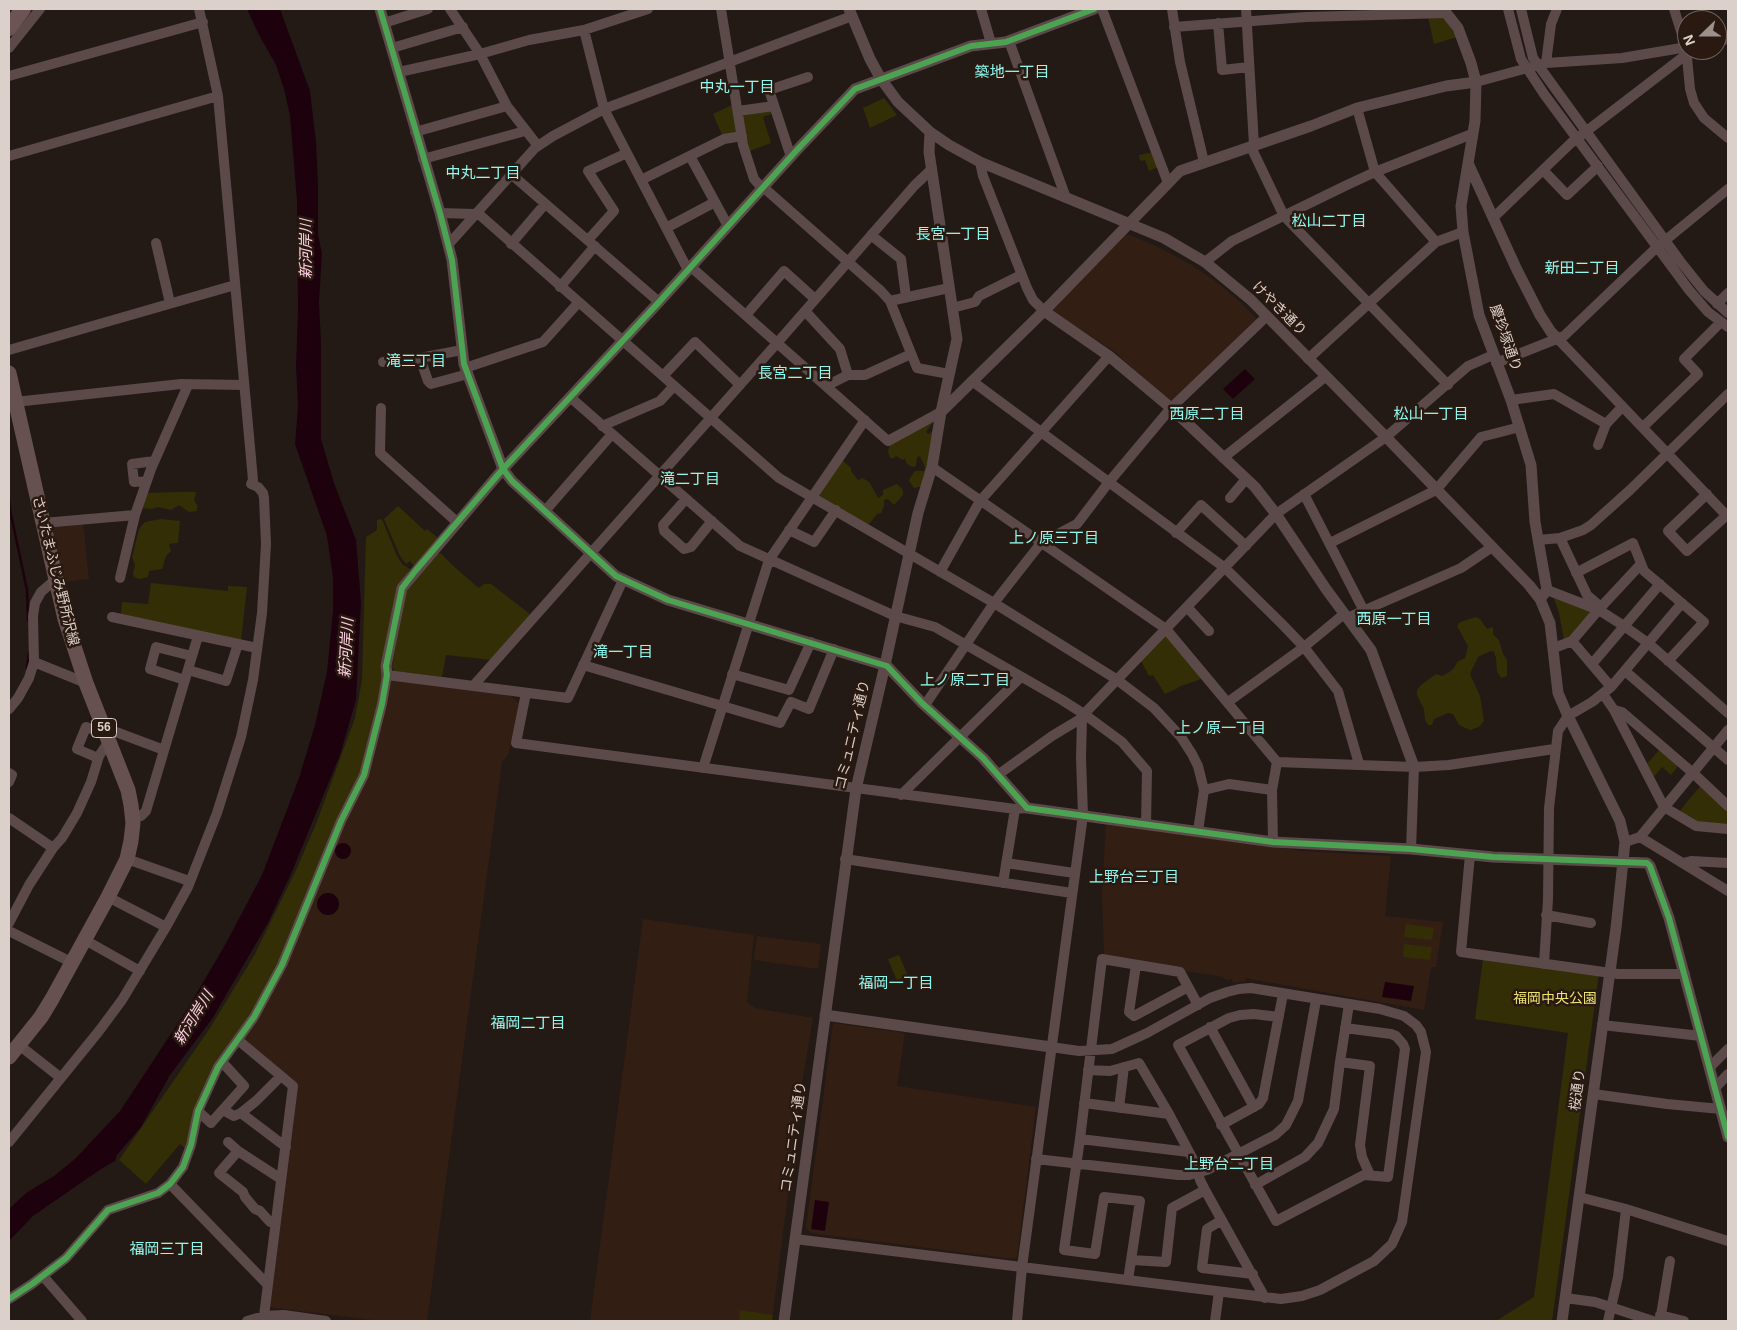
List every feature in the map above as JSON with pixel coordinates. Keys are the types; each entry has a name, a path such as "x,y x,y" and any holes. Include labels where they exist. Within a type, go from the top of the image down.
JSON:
{"highway":[{"path":"9,28 23,9"}],"main road":[{"name":"さいたまふじみ野所沢線","path":"9,373 65,619 86,682 128,790 132,817 131,841 127,859 108,897 41,1017 9,1057"}],"street":[{"path":"9,48 40,9"},
{"path":"9,1142 122,1000 166,927 188,886 217,813 241,737 253,680 262,613 266,544 263,493 251,484 218,96 199,9"},
{"path":"380,9 452,260 466,371 503,470 512,481 591,554 623,580 668,600 885,665 999,774 1021,808 1006,863 1003,882"},
{"path":"384,23 428,9"},
{"path":"450,9 480,54 507,106 538,146"},
{"path":"399,72 480,54 529,40 584,30 648,9"},
{"path":"721,9 743,145 754,179 890,300 917,368 949,374"},
{"path":"982,9 991,44"},
{"path":"9,1298 43,1276 66,1258 108,1210 158,1193 170,1184 183,1167 191,1145 198,1111 222,1062 254,1017 282,965 341,821 364,774 382,704 387,674 386,666 402,588 503,470 790,157 856,89 971,46 1009,40 1075,12 1094,9"},
{"path":"1102,9 1168,182"},
{"path":"1172,9 1180,62 1204,162"},
{"path":"1246,9 1253,146 1284,216 1448,385"},
{"path":"1508,9 1521,59 1527,69 1656,248 1708,312 1725,325 1684,359 1698,374 1643,427"},
{"path":"1521,9 1531,52 1542,64 1587,132 1695,280 1728,313"},
{"path":"1542,64 1551,24 1557,9"},
{"path":"1174,27 1338,13 1445,11"},
{"name":"慶珍塚通り","path":"1445,11 1458,28 1476,82 1476,108 1461,206 1463,232 1479,315 1511,400 1531,465 1544,595"},
{"path":"448,245 538,146 604,109 730,61 850,12"},
{"name":"けやき通り","path":"850,12 870,59 881,79 898,102 930,132 948,145 980,162 1164,238 1205,262 1236,287 1266,316 1529,585 1544,595"},
{"path":"9,76 203,22"},
{"path":"1218,24 1222,70 1249,68"},
{"path":"392,48 463,27"},
{"path":"584,30 604,109 689,268 778,342 888,441 941,412 1044,311 1180,171 1357,108 1446,86 1476,82 1542,64 1622,58 1677,50"},
{"path":"1009,40 1066,198"},
{"path":"1493,218 1577,138 1587,132 1677,57"},
{"path":"1688,60 1690,90 1694,104 1704,118 1728,138"},
{"path":"790,157 769,90 808,77"},
{"path":"9,156 218,96"},
{"path":"415,132 507,106"},
{"path":"738,111 774,106"},
{"path":"1357,108 1375,172 1436,242"},
{"path":"423,159 525,131"},
{"name":"コミュニティ通り","path":"784,1321 845,859 856,789 918,513 932,467 941,412 957,339 929,152 930,132"},
{"path":"1205,262 1232,242 1375,172 1472,134"},
{"path":"641,180 724,139 742,136"},
{"path":"560,287 614,212 588,171 627,153"},
{"path":"690,156 728,226"},
{"path":"980,162 983,176 1032,300 1044,311 1109,356 1171,408 1255,487 1371,650 1414,767 1411,850"},
{"path":"1468,163 1546,324 1622,407 1643,427 1707,494 1727,516 1687,551 1668,531 1707,494"},
{"path":"1543,170 1567,196 1598,166"},
{"path":"474,686 915,185 932,169"},
{"path":"511,174 659,302"},
{"path":"999,774 1083,716 1276,514 1386,437 1468,366 1558,339 1570,331 1656,248 1728,189"},
{"path":"666,228 715,202"},
{"path":"512,244 545,204"},
{"path":"440,213 475,214 481,216 779,478 994,603 1117,680 1154,708 1181,737 1198,766 1204,790 1198,831"},
{"path":"1308,359 1436,242 1463,232"},
{"path":"871,235 900,259 906,297"},
{"path":"156,243 170,303"},
{"path":"746,315 784,271 815,299"},
{"path":"952,308 975,302 979,296 1021,275"},
{"path":"9,350 235,285"},
{"path":"890,300 949,288"},
{"path":"1717,304 1728,293"},
{"path":"420,358 428,381 431,384 543,342 578,303"},
{"path":"805,311 840,349 848,375"},
{"path":"925,705 994,603 1041,544 1077,524 1109,482 1171,408 1266,316"},
{"path":"663,376 695,342 740,385"},
{"path":"383,362 420,358 462,350"},
{"path":"826,386 848,375 865,375 911,354"},
{"path":"940,572 980,501 1109,356"},
{"path":"1223,458 1326,376"},
{"path":"972,381 1225,568 1304,647 1338,691 1359,764"},
{"path":"15,402 182,384 244,385"},
{"path":"120,578 135,515 154,461 188,385"},
{"path":"602,426 660,401 674,386"},
{"path":"1511,400 1554,394 1606,424"},
{"path":"1538,540 1560,538 1583,530 1602,516 1728,394"},
{"path":"570,397 740,546 895,616 935,627 1062,700 1122,742 1147,771 1146,824"},
{"path":"1598,445 1606,424 1622,407"},
{"path":"381,408 380,453 458,523"},
{"path":"703,768 769,560 864,420"},
{"path":"1330,542 1436,490 1481,437 1520,427"},
{"path":"545,511 612,434"},
{"path":"147,481 134,482 132,464 154,461"},
{"path":"932,467 1166,629 1277,762 1272,790 1273,842"},
{"path":"1230,498 1246,479"},
{"path":"1304,494 1364,611"},
{"path":"686,498 663,525 664,531 684,549 691,547 712,521"},
{"path":"1176,533 1201,505 1246,546"},
{"path":"789,530 814,542 836,510"},
{"path":"42,524 135,515"},
{"path":"1560,538 1587,595 1600,608 1648,643 1728,713"},
{"path":"1576,573 1633,543 1644,571 1704,622 1668,661"},
{"path":"1228,702 1345,616 1364,611 1461,568 1492,547"},
{"path":"1554,648 1572,641 1642,564"},
{"path":"9,707 18,698 29,678 34,662 33,616 35,603 41,592 55,580"},
{"path":"387,674 568,698 623,580"},
{"path":"1592,664 1660,584"},
{"path":"1544,595 1600,608"},
{"name":"桜通り","path":"1544,595 1554,648 1555,681 1558,693 1614,808 1622,826 1625,842 1624,862 1562,1321"},
{"path":"1544,964 1549,808 1554,749 1558,731 1568,716 1592,702 1611,687 1682,602"},
{"path":"1187,607 1210,632"},
{"path":"112,617 257,648"},
{"path":"132,817 140,816 146,811 198,636"},
{"path":"1572,641 1611,687"},
{"path":"732,674 789,690 811,642"},
{"path":"192,656 156,647 150,669 226,681 238,644"},
{"path":"583,665 780,723 791,702 809,709 834,649"},
{"path":"34,662 86,682"},
{"path":"1625,671 1728,760"},
{"path":"901,795 1021,677"},
{"path":"526,692 516,743 901,795 1083,815 1273,842 1470,855 1642,862 1650,866 1669,918 1728,1137"},
{"path":"1603,694 1614,710 1664,807 1696,826 1728,829"},
{"path":"1614,710 1622,712 1728,806"},
{"path":"1016,1321 1083,815 1081,758 1083,716"},
{"path":"98,758 77,749 86,727 108,738"},
{"path":"1625,842 1640,837 1728,730"},
{"path":"9,923 29,885 77,813 91,782 98,758 108,738 116,732 164,750"},
{"path":"1277,762 1414,767 1450,765 1554,749"},
{"path":"9,773 12,776 9,782"},
{"path":"1204,790 1229,784 1272,790"},
{"path":"9,818 53,848"},
{"path":"1640,837 1728,891"},
{"path":"1470,855 1461,952 1618,974 1685,974"},
{"path":"127,859 189,881"},
{"path":"845,859 1072,893"},
{"path":"1683,863 1691,861 1728,863"},
{"path":"1006,863 1074,873"},
{"path":"108,897 166,927"},
{"path":"1546,915 1591,923"},
{"path":"9,931 73,962"},
{"path":"85,940 140,971"},
{"path":"1128,1280 1140,1201 1104,1196 1095,1254 1064,1250 1102,959 1180,972 1198,1004"},
{"path":"1136,965 1129,1012 1134,1016 1188,987"},
{"path":"795,1239 1265,1298 1281,1299 1312,1294 1364,1268 1388,1250 1397,1235 1402,1222 1426,1058 1424,1039 1416,1025 1395,1012 1251,988 1227,992 1198,1004 1123,1045 1112,1049 1090,1051 825,1015"},
{"path":"1221,1125 1259,1104 1263,1098 1283,994"},
{"path":"1036,1159 1178,1175 1198,1173 1238,1155 1275,1134 1286,1125 1298,1101 1316,1000"},
{"path":"1255,1184 1305,1157 1318,1143 1334,1109 1349,1004"},
{"path":"1279,1017 1254,1014 1229,1018 1178,1045 1276,1221 1364,1175 1388,1177 1405,1049 1400,1039 1391,1034 1345,1028"},
{"path":"1602,1025 1701,1036"},
{"path":"1210,1027 1254,1107"},
{"path":"238,1040 294,1086 264,1316"},
{"path":"19,1045 61,1078"},
{"path":"1710,1067 1728,1049"},
{"path":"198,1111 211,1123 244,1086 222,1062"},
{"path":"1340,1062 1370,1066 1360,1146 1362,1157 1370,1175"},
{"path":"1088,1070 1110,1071 1139,1063 1169,1114 1189,1152 1205,1190 1265,1298"},
{"path":"1119,1108 1124,1067"},
{"path":"1716,1087 1728,1074"},
{"path":"223,1110 234,1116 241,1113 282,1076"},
{"path":"1593,1094 1721,1109"},
{"path":"1084,1103 1169,1114"},
{"path":"241,1113 286,1147"},
{"path":"1080,1138 1189,1152"},
{"path":"228,1142 238,1151 281,1179"},
{"path":"238,1151 219,1173 243,1192 244,1197 270,1222 276,1221"},
{"path":"170,1184 267,1284"},
{"path":"1132,1260 1166,1262 1172,1208 1205,1190"},
{"path":"1579,1196 1728,1241"},
{"path":"1608,1321 1618,1277 1626,1209"},
{"path":"1222,1220 1207,1229 1202,1268 1253,1274"},
{"path":"1658,1319 1670,1261"},
{"path":"43,1276 82,1321"},
{"path":"1215,1321 1219,1292"},
{"path":"1565,1298 1594,1302 1610,1308 1658,1319 1684,1321"},
{"path":"247,1321 264,1316 284,1315 326,1321"}],"shaded area":[{"path":"1125,235 1130,235 1160,248 1190,264 1214,280 1259,321 1169,403 1114,351 1055,313 1053,309"},
{"path":"83,523 89,579 63,582 49,525"},
{"path":"390,678 506,693 521,704 508,755 502,762 427,1321 381,1321 269,1307 296,1086 245,1041 244,1034"},
{"path":"1106,824 1302,851 1391,856 1385,916 1443,922 1436,967 1431,967 1424,1010 1245,978 1245,981 1233,983 1232,979 1227,980 1219,976 1104,956 1102,894"},
{"path":"643,919 754,935 747,1002 755,1008 813,1018 801,1090 772,1321 590,1321"},
{"path":"757,936 821,944 818,969 754,960"},
{"path":"833,1023 905,1033 897,1086 1036,1107 1017,1257 1014,1259 811,1233 806,1228"}],"green space":[{"path":"1428,17 1444,18 1457,37 1434,44"},
{"path":"884,98 897,115 870,128 863,108"},
{"path":"734,104 740,133 723,137 713,114"},
{"path":"773,109 774,113 763,117 771,143 747,152 739,114"},
{"path":"1153,152 1158,167 1149,171 1145,160 1140,161 1139,155"},
{"path":"933,422 926,432 928,434 933,431 925,486 914,488 909,481 910,478 915,471 924,471 925,467 920,456 917,457 916,466 912,467 906,463 905,458 903,460 896,456 890,458 888,451 890,444"},
{"path":"841,459 851,468 851,471 858,480 863,478 870,483 878,498 883,495 883,490 897,484 903,490 903,495 894,505 888,499 884,500 881,513 877,514 866,525 842,512 842,509 820,498 820,494"},
{"path":"196,492 194,500 197,505 197,511 189,512 179,505 171,510 158,507 151,509 142,508 146,493"},
{"path":"398,506 425,531 427,529 438,538 414,566 410,561 406,564 400,556 384,519"},
{"path":"161,519 180,521 178,543 169,544 171,551 166,556 162,569 149,571 148,577 140,579 134,577 135,565 132,557 139,529 145,522"},
{"path":"382,519 397,556 403,565 410,569 401,584 384,676 360,775 276,970 241,1029 185,1148 180,1144 146,1184 119,1160 210,1028 255,954 316,824 355,718 362,680 366,537 377,530 377,520"},
{"path":"441,553 479,588 484,584 491,584 530,614 529,618 492,660 446,655 442,677 395,671 392,668 405,589 437,554"},
{"path":"151,583 228,591 228,586 247,587 241,641 121,614 122,602 148,604"},
{"path":"1554,598 1592,611 1571,639 1564,640"},
{"path":"1476,617 1480,619 1487,629 1493,627 1493,634 1499,640 1507,660 1507,676 1501,678 1497,671 1494,652 1491,651 1478,657 1470,674 1480,696 1484,721 1479,727 1470,730 1459,725 1453,714 1448,713 1434,719 1432,725 1428,725 1417,690 1436,674 1442,676 1448,673 1457,662 1465,658 1468,646 1457,626 1460,622"},
{"path":"1166,633 1204,678 1178,687 1165,694 1153,675 1149,676 1140,659"},
{"path":"1660,749 1679,765 1671,775 1662,767 1652,779 1645,766"},
{"path":"1702,784 1728,808 1728,826 1697,824 1678,813"},
{"path":"1406,924 1434,928 1432,940 1404,937"},
{"path":"1404,944 1432,947 1430,960 1403,957"},
{"path":"899,955 908,976 897,981 888,959"},
{"name":"福岡中央公園","path":"1483,959 1599,973 1552,1321 1496,1321 1534,1297 1568,1033 1475,1019"},
{"path":"740,1310 773,1315 772,1321 739,1321"}],"water":[{"name":"新河岸川","path":"247,9 280,9 310,91 316,142 318,235 322,253 319,302 321,439 334,483 356,540 361,602 356,700 340,755 291,874 268,923 212,1019 170,1075 141,1127 117,1155 115,1161 33,1216 9,1241 9,1209 26,1193 54,1176 76,1158 120,1111 188,1008 225,945 262,875 299,778 315,725 327,672 333,611 333,578 327,536 295,444 298,405 296,367 298,310 297,201 290,116 276,65"},
{"path":"1245,369 1255,379 1233,399 1223,389"},
{"path":"343,843 351,851 343,859 335,851"},
{"path":"328,893 336,896 339,904 336,912 328,915 320,912 317,904 320,896"},
{"path":"1385,982 1414,986 1411,1001 1382,997"},
{"path":"815,1200 829,1202 825,1231 811,1229"}],"waterway":[{"path":"9,499 27,590 28,620"},
{"path":"27,668 29,653"}],"cycle path":[{"path":"380,9 452,260 464,364 503,469 512,481 616,576 668,600 887,666 922,703 983,758 1027,808 1273,842 1411,849 1493,857 1647,863 1650,866 1669,918 1728,1137"},
{"path":"9,1299 66,1258 108,1210 158,1193 170,1184 183,1167 191,1145 198,1111 218,1067 254,1017 282,965 341,821 364,775 382,704 387,675 386,666 402,588 416,570 503,469 855,89 971,46 1006,42 1094,9"}],"district":[{"name":"築地一丁目","path":"1012,73"},
{"name":"中丸一丁目","path":"737,88"},
{"name":"中丸二丁目","path":"483,174"},
{"name":"松山二丁目","path":"1329,222"},
{"name":"長宮一丁目","path":"953,235"},
{"name":"新田二丁目","path":"1582,269"},
{"name":"滝三丁目","path":"416,362"},
{"name":"長宮二丁目","path":"795,374"},
{"name":"西原二丁目","path":"1207,415"},
{"name":"松山一丁目","path":"1431,415"},
{"name":"滝二丁目","path":"690,480"},
{"name":"上ノ原三丁目","path":"1054,539"},
{"name":"西原一丁目","path":"1394,620"},
{"name":"滝一丁目","path":"623,653"},
{"name":"上ノ原二丁目","path":"965,681"},
{"name":"上ノ原一丁目","path":"1221,729"},
{"name":"上野台三丁目","path":"1134,878"},
{"name":"福岡一丁目","path":"896,984"},
{"name":"福岡二丁目","path":"528,1024"},
{"name":"上野台二丁目","path":"1229,1165"},
{"name":"福岡三丁目","path":"167,1250"}]}
